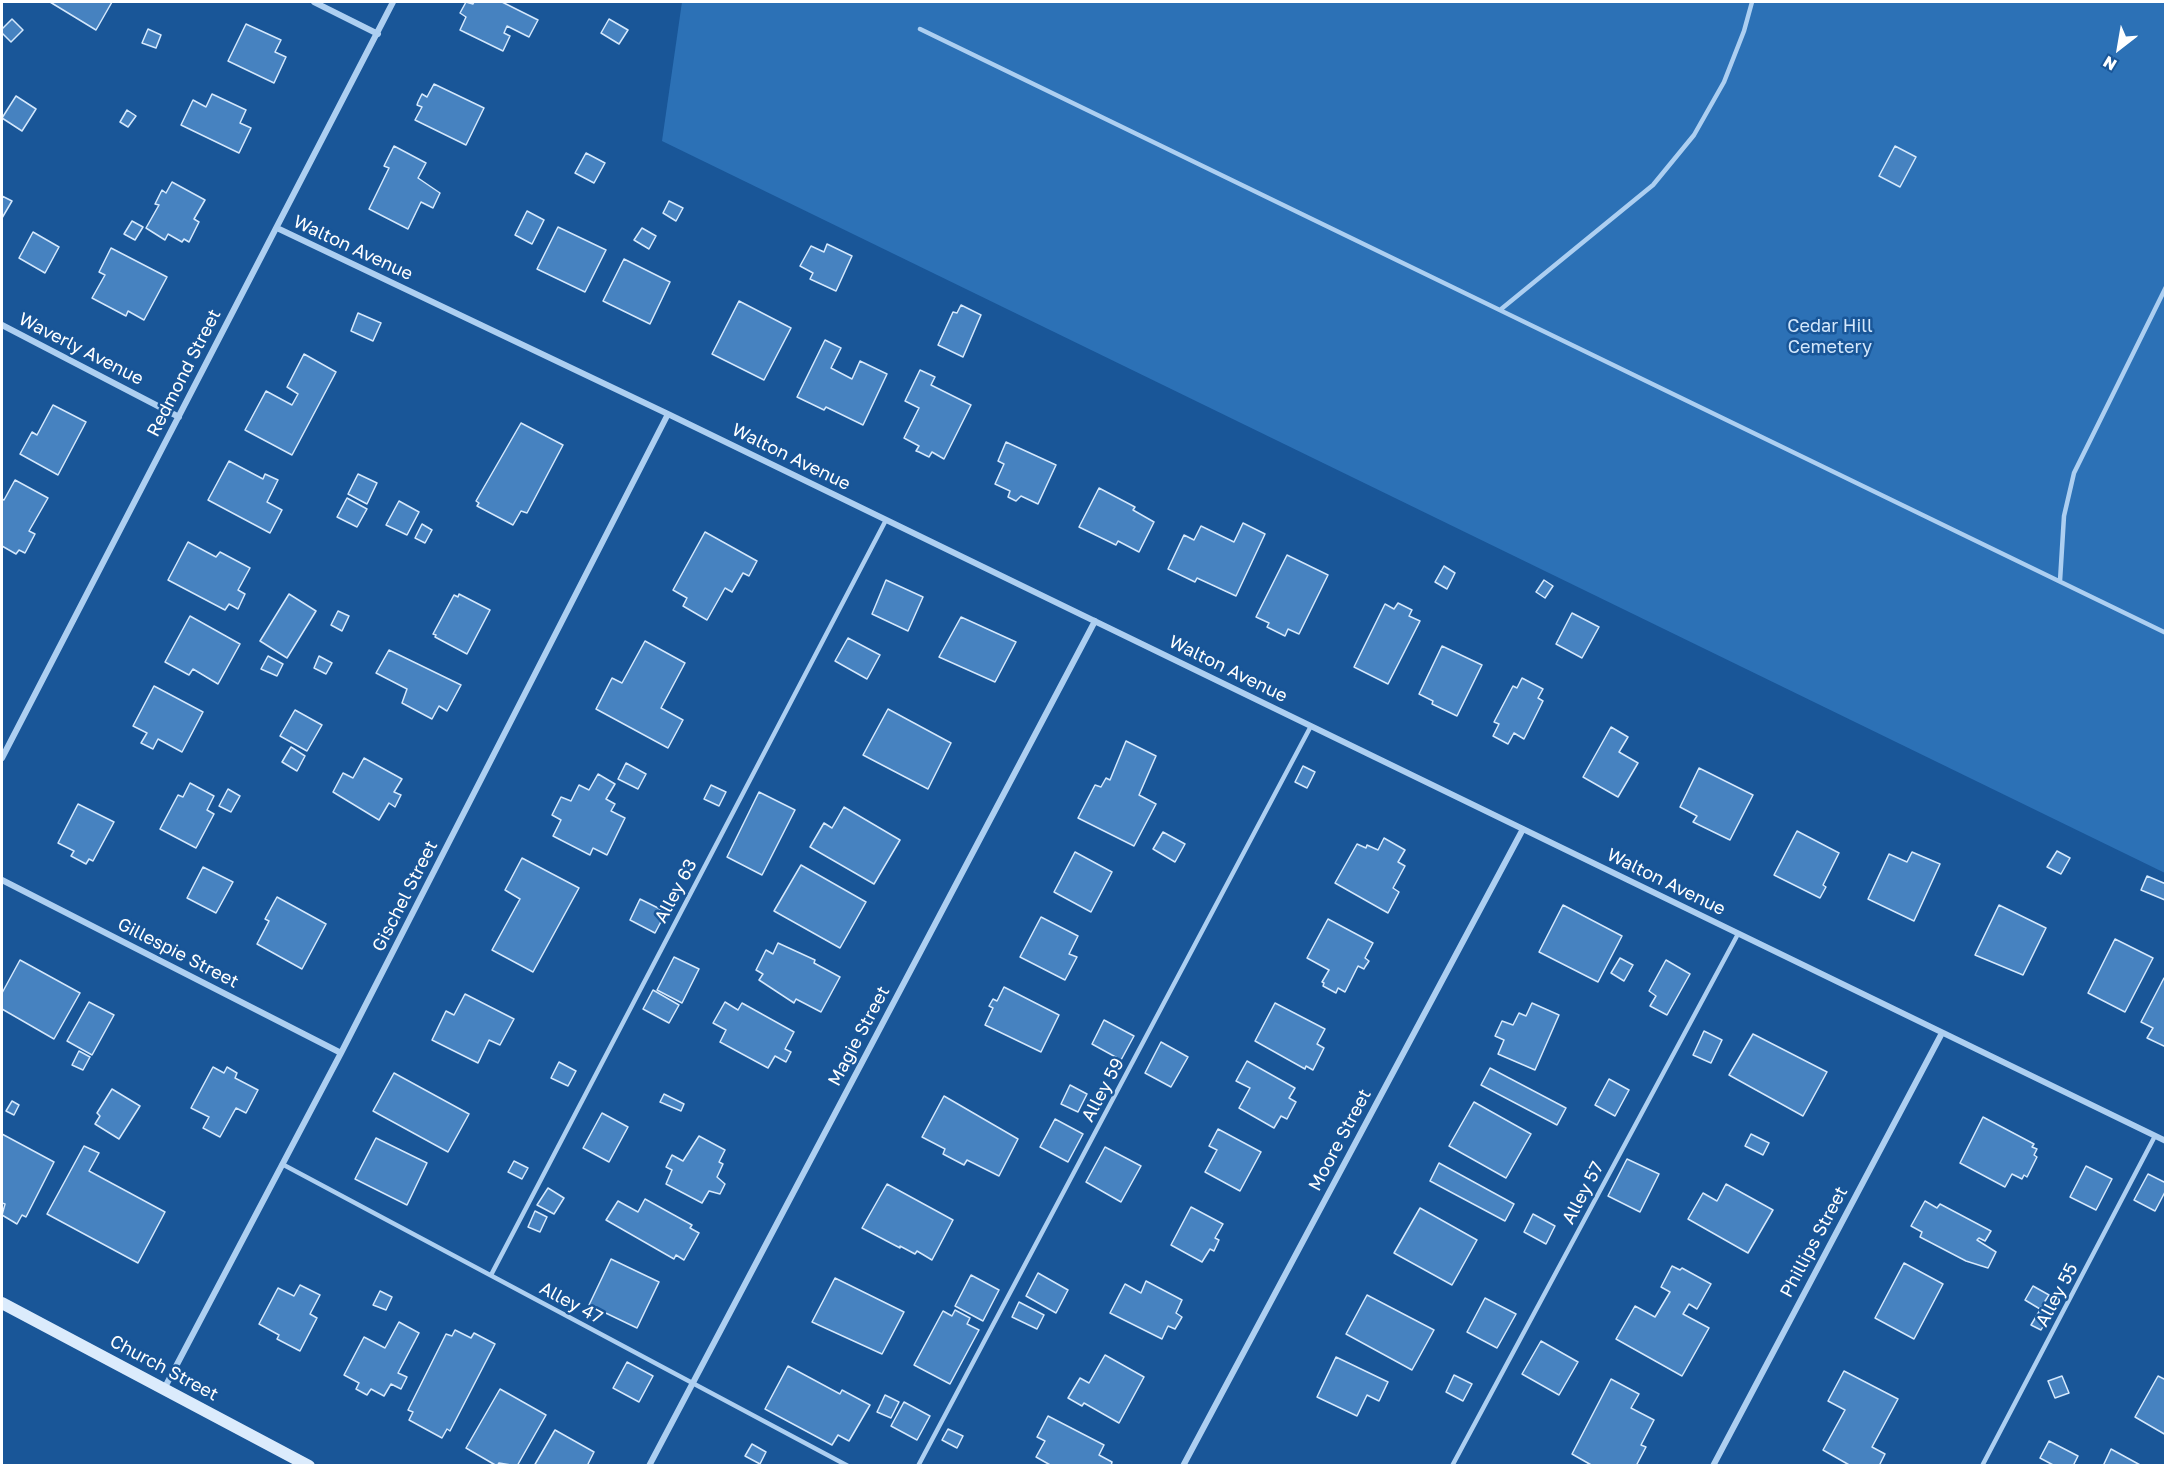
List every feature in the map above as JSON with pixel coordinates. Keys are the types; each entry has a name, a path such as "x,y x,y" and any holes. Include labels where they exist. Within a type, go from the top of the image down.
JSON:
{"main road":[{"name":"Church Street","path":"2,1303 309,1466"}],"street":[{"path":"314,2 378,34"},
{"name":"Redmond Street","path":"2,758 393,2"},
{"name":"Walton Avenue","path":"276,228 668,414 2166,1141"},
{"name":"Waverly Avenue","path":"2,325 179,417"},
{"name":"Gischel Street","path":"164,1389 341,1053 668,414"},
{"name":"Magie Street","path":"650,1466 1095,621"},
{"name":"Moore Street","path":"1183,1466 1523,829"},
{"name":"Gillespie Street","path":"2,880 341,1053"},
{"name":"Phillips Street","path":"1713,1466 1942,1033"}],"lane":[{"path":"1500,310 1653,185 1694,135 1724,82 1744,31 1752,2"},
{"path":"920,29 2166,633"},
{"path":"2060,581 2064,516 2074,473 2166,287"},
{"name":"Alley 63","path":"491,1275 886,520"},
{"name":"Alley 59","path":"918,1466 1311,726"},
{"name":"Alley 57","path":"1452,1466 1738,934"},
{"name":"Alley 55","path":"1982,1466 2155,1136"},
{"name":"Alley 47","path":"282,1164 848,1466"}],"green space":[{"name":"Cedar Hill Cemetery","path":"682,2 2165,2 2165,873 662,141"}],"building":[{"path":"50,2 112,2 96,30"},
{"path":"466,2 473,4 474,2 502,2 538,20 529,37 507,26 504,33 510,36 503,51 460,30 466,17 460,13"},
{"path":"12,19 23,30 11,42 2,33 2,29"},
{"path":"609,19 628,30 619,44 601,33"},
{"path":"246,24 281,40 275,52 286,57 274,83 228,61"},
{"path":"148,29 161,35 156,48 142,43"},
{"path":"434,84 484,108 466,145 415,120 422,107 417,105 422,94 427,97"},
{"path":"212,94 246,110 240,123 251,128 239,153 181,125 193,100 206,107"},
{"path":"16,96 36,109 22,131 2,118"},
{"path":"127,110 136,116 128,127 120,122"},
{"path":"394,146 426,163 418,178 440,193 433,208 421,202 408,229 369,209 389,168 384,166"},
{"path":"1895,146 1916,157 1900,187 1879,176"},
{"path":"586,153 605,163 594,183 575,173"},
{"path":"172,182 205,200 194,219 199,222 189,242 184,239 182,242 168,234 165,240 146,228 159,205 155,204 162,190 166,193"},
{"path":"2,196 12,201 2,218"},
{"path":"669,201 683,208 676,221 663,213"},
{"path":"527,211 544,220 532,244 515,235"},
{"path":"132,221 143,227 135,240 124,234"},
{"path":"558,227 606,250 585,292 537,269"},
{"path":"642,228 656,236 649,249 634,240"},
{"path":"33,232 59,247 45,273 19,258"},
{"path":"827,244 852,256 836,291 810,279 813,273 800,266 811,246 824,252"},
{"path":"111,248 167,277 144,320 128,311 126,316 92,298 105,275 99,272"},
{"path":"624,259 670,282 650,324 603,301"},
{"path":"739,301 791,328 764,380 712,354"},
{"path":"961,305 981,315 963,357 938,345 953,312 957,313"},
{"path":"358,313 381,323 373,341 351,331"},
{"path":"825,340 841,348 831,368 852,379 860,361 887,374 863,425 826,407 824,410 797,397"},
{"path":"304,354 336,372 292,455 245,430 266,391 292,405 298,394 287,387"},
{"path":"920,370 935,377 931,385 971,405 944,459 932,452 929,457 916,451 919,446 904,438 919,408 905,401"},
{"path":"53,405 86,422 58,475 20,454 32,432 37,435"},
{"path":"521,423 563,445 527,513 521,511 513,525 477,506 479,503 476,501"},
{"path":"1006,442 1056,465 1038,504 1021,496 1016,501 1008,497 1010,491 995,484 1004,464 998,461"},
{"path":"229,461 263,479 265,474 278,480 267,502 282,510 270,533 208,500"},
{"path":"358,474 377,483 367,504 348,494"},
{"path":"15,480 48,498 29,531 35,534 25,553 19,550 16,554 2,546 2,499 4,500"},
{"path":"1099,488 1135,507 1133,510 1154,522 1139,552 1118,541 1116,545 1079,527"},
{"path":"347,498 367,509 357,527 337,517"},
{"path":"399,501 419,512 407,535 386,525"},
{"path":"1243,523 1265,534 1236,596 1197,578 1195,582 1168,569 1184,535 1194,540 1201,526 1234,542"},
{"path":"422,524 432,530 425,543 415,538"},
{"path":"705,532 757,561 749,576 743,573 732,592 725,588 707,620 683,606 687,598 673,590"},
{"path":"188,542 216,557 220,552 250,568 238,590 245,594 238,609 229,604 225,610 168,580"},
{"path":"1287,555 1328,575 1299,634 1288,629 1285,636 1267,627 1269,623 1256,617"},
{"path":"1444,566 1455,573 1447,589 1435,582"},
{"path":"886,580 923,597 908,631 872,614"},
{"path":"1544,580 1553,586 1545,598 1536,592"},
{"path":"289,594 316,611 287,658 260,641"},
{"path":"459,594 490,610 467,654 433,634 454,595 458,597"},
{"path":"1398,603 1412,610 1409,616 1420,621 1388,684 1354,667 1385,604 1394,609"},
{"path":"338,611 349,616 342,631 331,625"},
{"path":"1572,613 1599,627 1582,658 1556,644"},
{"path":"190,616 240,644 218,684 193,669 189,675 165,662"},
{"path":"961,617 1016,642 995,682 939,657"},
{"path":"848,638 880,655 867,679 835,661"},
{"path":"645,641 685,663 661,708 683,720 668,748 596,709 612,678 622,683"},
{"path":"1442,646 1482,665 1457,716 1432,704 1433,701 1419,694"},
{"path":"389,650 461,685 447,711 439,706 432,719 402,703 407,689 376,673"},
{"path":"268,656 283,664 277,676 261,669"},
{"path":"319,656 332,663 326,674 314,668"},
{"path":"1522,678 1543,689 1538,698 1543,701 1524,739 1514,733 1508,744 1493,736 1499,724 1494,722 1513,686 1517,688"},
{"path":"154,686 203,712 182,752 158,739 153,749 141,743 147,733 133,726"},
{"path":"888,709 951,743 928,789 863,755"},
{"path":"295,710 322,725 307,751 280,736"},
{"path":"1611,727 1628,737 1619,752 1638,763 1618,797 1583,777"},
{"path":"1126,741 1156,756 1139,795 1156,804 1134,846 1078,818 1095,785 1101,787 1106,778 1110,780"},
{"path":"291,747 305,756 297,771 282,762"},
{"path":"364,758 402,779 394,792 401,795 395,807 389,803 379,820 333,792 343,773 353,778"},
{"path":"626,763 646,774 638,789 618,779"},
{"path":"1303,766 1315,772 1307,788 1295,782"},
{"path":"1699,768 1753,795 1730,840 1693,822 1697,816 1680,807"},
{"path":"598,774 615,784 606,799 615,804 611,811 625,818 607,855 593,848 590,855 553,836 561,820 552,815 561,797 571,801 579,785 589,790"},
{"path":"190,783 214,796 207,810 214,814 196,848 160,829 178,795 183,797"},
{"path":"711,785 726,792 719,806 704,799"},
{"path":"228,789 240,796 231,812 219,806"},
{"path":"759,792 795,810 762,875 727,857"},
{"path":"78,804 114,822 93,861 89,859 86,864 71,856 74,851 58,843"},
{"path":"844,807 900,840 874,884 810,847 824,823 832,828"},
{"path":"1797,831 1839,853 1823,885 1826,887 1820,898 1774,875"},
{"path":"1163,832 1185,844 1175,862 1153,849"},
{"path":"1384,838 1405,850 1398,862 1405,866 1393,888 1399,892 1388,913 1335,883 1357,844 1378,850"},
{"path":"2057,851 2070,858 2061,874 2047,867"},
{"path":"1075,852 1112,872 1091,912 1054,892"},
{"path":"1912,852 1940,864 1914,921 1868,899 1889,854 1907,862"},
{"path":"522,858 579,888 533,972 492,950 520,899 505,890"},
{"path":"801,865 866,902 840,948 774,911"},
{"path":"203,867 233,882 216,913 187,898"},
{"path":"2147,876 2166,884 2165,900 2141,890"},
{"path":"277,897 326,924 302,969 257,944 269,921 265,919"},
{"path":"640,899 666,912 655,933 630,920"},
{"path":"1563,905 1622,936 1598,982 1539,952"},
{"path":"1999,905 2046,928 2023,975 1975,955"},
{"path":"1041,917 1078,936 1069,954 1077,957 1065,980 1020,957"},
{"path":"1328,919 1373,943 1365,958 1369,961 1364,969 1358,966 1345,992 1338,988 1336,993 1323,986 1322,982 1329,970 1307,958"},
{"path":"2115,939 2153,958 2125,1012 2088,993"},
{"path":"778,943 815,960 814,963 840,977 821,1012 796,999 794,1003 759,980 763,974 756,970 766,950 773,954"},
{"path":"674,957 699,969 682,1003 657,990"},
{"path":"1620,958 1633,965 1624,981 1611,973"},
{"path":"20,960 80,993 54,1039 2,1009 2,993"},
{"path":"1666,960 1690,974 1667,1015 1650,1006 1656,996 1649,991"},
{"path":"2164,978 2166,979 2166,1047 2147,1038 2153,1028 2141,1022"},
{"path":"1004,987 1059,1015 1041,1052 985,1025 993,1008 989,1006 993,999 997,1001"},
{"path":"653,990 679,1005 669,1023 643,1009"},
{"path":"465,994 514,1019 500,1045 489,1040 478,1063 432,1040 446,1011 454,1015"},
{"path":"89,1002 114,1015 92,1055 67,1041"},
{"path":"725,1002 738,1010 742,1003 794,1032 785,1049 791,1052 786,1062 775,1056 768,1068 720,1042 726,1030 713,1023"},
{"path":"1275,1003 1325,1029 1317,1044 1324,1048 1313,1070 1306,1066 1305,1069 1255,1041"},
{"path":"1532,1003 1559,1015 1535,1070 1498,1054 1504,1040 1495,1036 1502,1021 1513,1025 1519,1013 1526,1016"},
{"path":"1104,1020 1134,1036 1121,1060 1092,1044"},
{"path":"1704,1031 1722,1040 1711,1063 1693,1055"},
{"path":"1753,1034 1827,1072 1803,1116 1729,1075"},
{"path":"1161,1042 1188,1057 1171,1087 1145,1073"},
{"path":"79,1051 90,1057 83,1070 72,1065"},
{"path":"1247,1061 1295,1088 1289,1098 1296,1102 1287,1119 1281,1116 1274,1128 1239,1108 1250,1088 1236,1081"},
{"path":"559,1062 576,1071 568,1086 551,1078"},
{"path":"213,1067 224,1073 227,1067 237,1073 235,1078 258,1090 246,1113 236,1108 220,1137 203,1128 209,1117 191,1108"},
{"path":"1490,1068 1566,1108 1557,1125 1481,1085"},
{"path":"394,1073 469,1114 448,1152 373,1111"},
{"path":"1609,1079 1629,1090 1615,1116 1595,1105"},
{"path":"1070,1085 1087,1094 1078,1112 1061,1104"},
{"path":"112,1089 140,1106 119,1139 95,1124 100,1116 97,1113"},
{"path":"664,1094 684,1104 681,1111 660,1102"},
{"path":"944,1096 1018,1139 999,1176 967,1160 964,1165 943,1154 945,1149 922,1137"},
{"path":"12,1101 19,1105 14,1115 6,1111"},
{"path":"1474,1102 1531,1134 1506,1178 1449,1146"},
{"path":"602,1113 628,1127 609,1162 583,1148"},
{"path":"1983,1117 2034,1144 2032,1147 2037,1149 2034,1155 2037,1157 2027,1177 2024,1175 2022,1179 2012,1174 2005,1187 1960,1163"},
{"path":"1055,1119 1083,1134 1068,1162 1040,1147"},
{"path":"1218,1129 1261,1152 1240,1191 1205,1172 1217,1150 1209,1146"},
{"path":"2,1134 54,1162 26,1217 22,1215 17,1224 2,1215 5,1204 2,1203"},
{"path":"1751,1134 1769,1143 1763,1155 1745,1146"},
{"path":"699,1136 725,1150 719,1162 723,1164 717,1177 725,1184 720,1194 709,1191 702,1203 666,1184 672,1170 666,1167 672,1155 683,1161"},
{"path":"376,1138 427,1163 407,1205 355,1179"},
{"path":"84,1146 99,1153 89,1171 165,1212 138,1263 47,1214"},
{"path":"1105,1147 1141,1166 1121,1202 1086,1182"},
{"path":"1627,1159 1659,1174 1640,1212 1608,1196"},
{"path":"514,1161 528,1168 522,1179 508,1172"},
{"path":"1439,1163 1514,1204 1505,1221 1430,1181"},
{"path":"2086,1166 2112,1179 2096,1210 2070,1197"},
{"path":"2148,1174 2166,1183 2166,1190 2155,1211 2134,1200"},
{"path":"887,1184 953,1220 932,1260 917,1251 915,1254 900,1246 900,1248 862,1228"},
{"path":"1726,1184 1773,1210 1748,1253 1688,1219 1703,1193 1717,1201"},
{"path":"548,1188 564,1198 554,1214 537,1205"},
{"path":"645,1199 692,1225 690,1228 699,1233 684,1260 676,1255 674,1259 606,1220 618,1201 638,1212"},
{"path":"1925,1201 1937,1208 1940,1204 1991,1231 1985,1241 1979,1238 1977,1240 1996,1252 1988,1268 1966,1261 1920,1237 1922,1232 1911,1226"},
{"path":"1191,1207 1223,1224 1215,1238 1219,1240 1214,1251 1210,1249 1202,1262 1171,1245"},
{"path":"1420,1208 1477,1240 1452,1285 1394,1253"},
{"path":"535,1211 547,1217 540,1232 528,1227"},
{"path":"1533,1214 1555,1226 1546,1244 1524,1232"},
{"path":"611,1259 659,1282 637,1328 589,1305"},
{"path":"1904,1263 1943,1284 1914,1339 1875,1318"},
{"path":"1672,1266 1680,1270 1682,1268 1711,1284 1697,1309 1689,1304 1683,1314 1709,1328 1682,1376 1616,1339 1635,1306 1655,1317 1670,1292 1661,1287"},
{"path":"1038,1273 1068,1290 1056,1313 1026,1296"},
{"path":"971,1275 999,1290 983,1321 955,1306"},
{"path":"835,1278 904,1312 882,1354 812,1322"},
{"path":"1146,1281 1182,1300 1176,1313 1182,1317 1175,1329 1168,1326 1162,1339 1110,1313 1125,1284 1141,1293"},
{"path":"300,1285 320,1295 310,1314 317,1318 300,1351 277,1339 279,1335 259,1324 278,1288 294,1296"},
{"path":"2033,1286 2049,1295 2040,1309 2025,1300"},
{"path":"380,1291 392,1297 386,1310 373,1305"},
{"path":"1367,1295 1434,1330 1412,1370 1346,1334"},
{"path":"1485,1298 1516,1314 1497,1348 1467,1332"},
{"path":"1019,1302 1044,1315 1037,1329 1012,1317"},
{"path":"955,1310 970,1318 967,1324 979,1330 950,1384 914,1365 943,1311 952,1316"},
{"path":"2040,1310 2049,1316 2041,1330 2031,1325"},
{"path":"399,1322 419,1333 398,1373 407,1377 401,1389 391,1384 384,1396 371,1389 367,1395 356,1389 359,1383 344,1375 364,1337 385,1348"},
{"path":"455,1330 471,1338 474,1333 495,1344 450,1431 447,1429 442,1438 409,1420 413,1412 408,1410 446,1334 452,1336"},
{"path":"1541,1341 1578,1362 1559,1395 1522,1374"},
{"path":"1105,1355 1144,1377 1119,1423 1084,1403 1082,1406 1068,1398 1080,1378 1089,1383"},
{"path":"1336,1357 1388,1382 1379,1401 1367,1395 1357,1416 1317,1397"},
{"path":"627,1362 653,1376 639,1402 613,1388"},
{"path":"788,1366 840,1394 842,1390 870,1405 849,1441 838,1435 832,1445 765,1409"},
{"path":"1844,1371 1898,1399 1872,1447 1885,1454 1879,1466 1851,1466 1823,1450 1845,1410 1828,1401"},
{"path":"1454,1375 1472,1384 1463,1401 1446,1392"},
{"path":"2062,1376 2069,1393 2055,1398 2048,1381"},
{"path":"2158,1376 2166,1380 2166,1435 2135,1417"},
{"path":"1611,1379 1639,1394 1631,1408 1654,1420 1641,1445 1646,1447 1636,1466 1593,1466 1572,1454"},
{"path":"500,1389 546,1415 517,1466 499,1463 497,1466 466,1448"},
{"path":"885,1395 899,1402 891,1418 877,1412"},
{"path":"904,1402 930,1416 917,1440 891,1426"},
{"path":"1048,1416 1104,1445 1099,1455 1112,1462 1111,1466 1052,1466 1036,1457 1045,1441 1037,1437"},
{"path":"948,1429 963,1436 957,1448 942,1440"},
{"path":"555,1430 594,1452 587,1466 534,1466"},
{"path":"2049,1441 2078,1456 2073,1466 2055,1466 2040,1458"},
{"path":"752,1444 766,1452 760,1464 745,1456"},
{"path":"2111,1449 2142,1466 2103,1466"}]}
